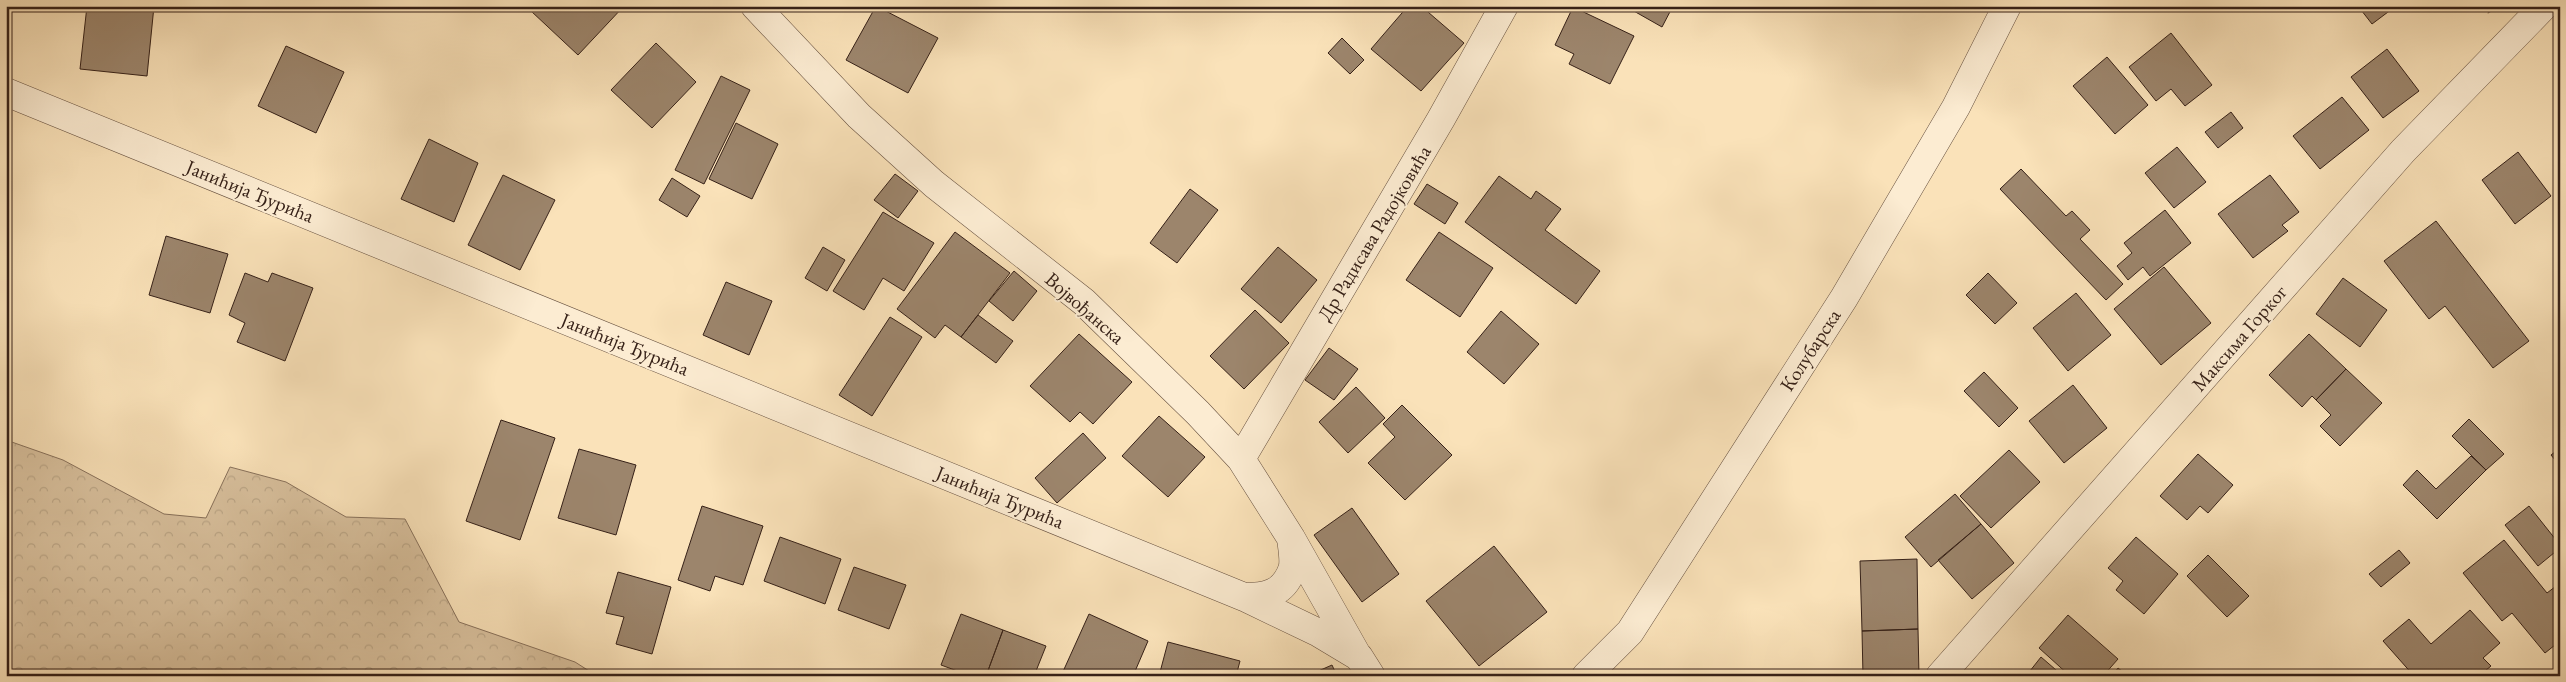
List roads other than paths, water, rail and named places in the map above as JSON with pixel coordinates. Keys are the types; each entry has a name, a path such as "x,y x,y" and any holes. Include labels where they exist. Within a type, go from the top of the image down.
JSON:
{"street":[{"name":"Војвођанска","path":"755,6 860,116 934,184 1084,302 1198,413 1241,459 1291,538 1365,667"},
{"name":"Др Радисава Радојковића","path":"1241,459 1441,119 1504,6"},
{"name":"Колубарска","path":"1586,676 1630,632 1844,298 1956,107 2008,6"},
{"name":"Максима Горког","path":"1940,676 2404,151 2544,6"},
{"name":"Јанићија Ђурића","path":"6,92 1244,597 1319,633 1365,667"},
{"name":"Јанићија Ђурића","path":"1244,597 1266,597 1280,589 1293,569 1291,538"}]}
